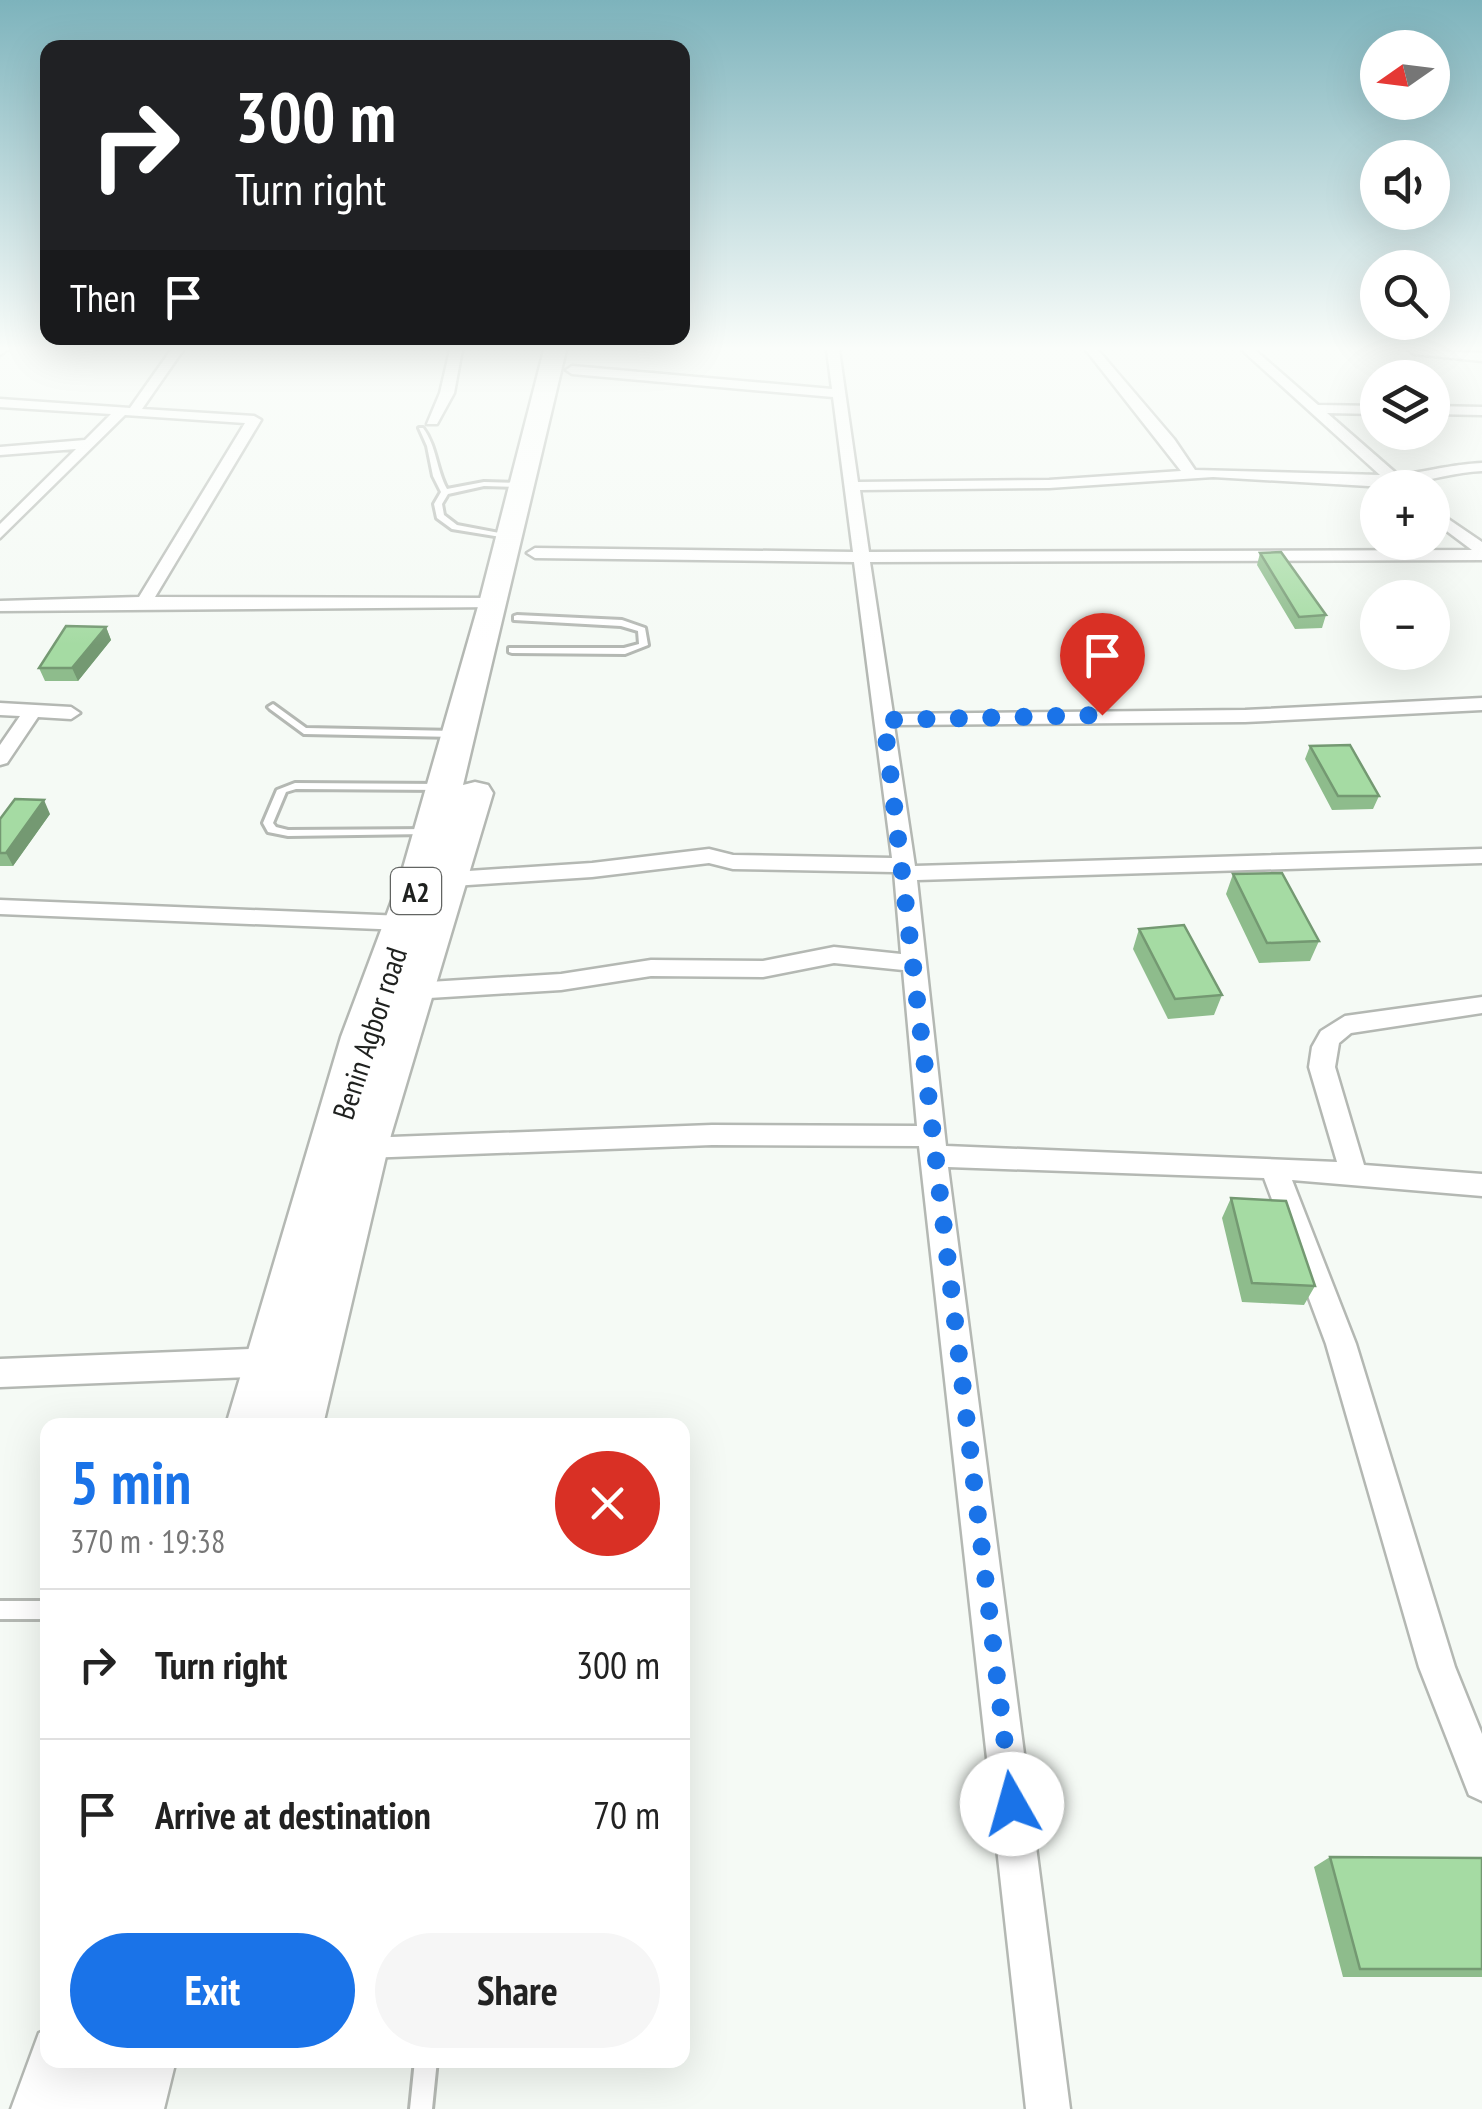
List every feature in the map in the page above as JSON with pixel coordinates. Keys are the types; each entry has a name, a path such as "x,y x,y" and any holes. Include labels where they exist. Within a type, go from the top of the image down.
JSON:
{"highway":[{"name":"Benin Agbor road","path":"522,545 522,484 535,448"},
{"name":"Benin Agbor road","path":"296,1418 365,1148 413,991 453,879 546,448"},
{"name":"Benin Agbor road","path":"258,1418 363,1037 404,923 458,734 508,624"},
{"path":"51,2109 64,2068"},
{"path":"124,2109 134,2068"}],"street":[{"path":"0,452 38,448"},
{"path":"3,526 81,448"},
{"path":"144,602 237,448"},
{"path":"846,448 904,869 932,1146 1048,2109"},
{"path":"1177,448 1191,475"},
{"path":"1357,448 1383,470"},
{"path":"1444,470 1482,467"},
{"path":"852,486 1049,484 1191,475 1360,482"},
{"path":"1450,526 1482,552"},
{"path":"522,545 861,556 1482,552"},
{"path":"0,606 144,602 508,624"},
{"path":"884,720 1139,714 1247,716 1412,704 1482,704"},
{"path":"0,709 71,713"},
{"path":"0,759 33,711"},
{"path":"453,879 592,870 709,856 733,862 904,869 1203,867 1482,856"},
{"path":"0,907 404,923"},
{"path":"413,991 561,982 651,968 763,969 834,956 913,963"},
{"path":"1354,1175 1322,1066 1323,1048 1330,1034 1345,1024 1482,1005"},
{"path":"365,1148 712,1135 1274,1168 1482,1186"},
{"path":"1274,1168 1341,1344 1437,1668 1482,1782"},
{"path":"0,1374 274,1362"}],"lane":[{"path":"435,448 437,480 444,492"},
{"path":"444,492 484,484 522,484"},
{"path":"444,492 438,504 440,516 455,527 522,545"},
{"path":"622,623 642,630 644,646 625,651 508,624 622,623"},
{"path":"273,707 304,731 458,734"},
{"path":"433,830 288,833 272,830 268,823 282,790 295,786 444,787"},
{"path":"1,1612 40,1610"},
{"path":"421,2109 425,2068"}],"building":[{"path":"1281,552 1326,615 1299,617 1260,553"},
{"path":"66,626 106,627 72,668 39,668"},
{"path":"1350,745 1379,796 1338,796 1310,746"},
{"path":"15,799 44,800 6,853 0,853 0,819"},
{"path":"1282,873 1319,941 1267,943 1233,874"},
{"path":"1184,925 1222,995 1175,999 1139,929"},
{"path":"1231,1198 1286,1201 1315,1286 1252,1283"},
{"path":"1330,1857 1482,1858 1482,1969 1360,1969"}],"route":[{"path":"1012,1804 930,1136 904,872 884,720 1102,715"}]}
